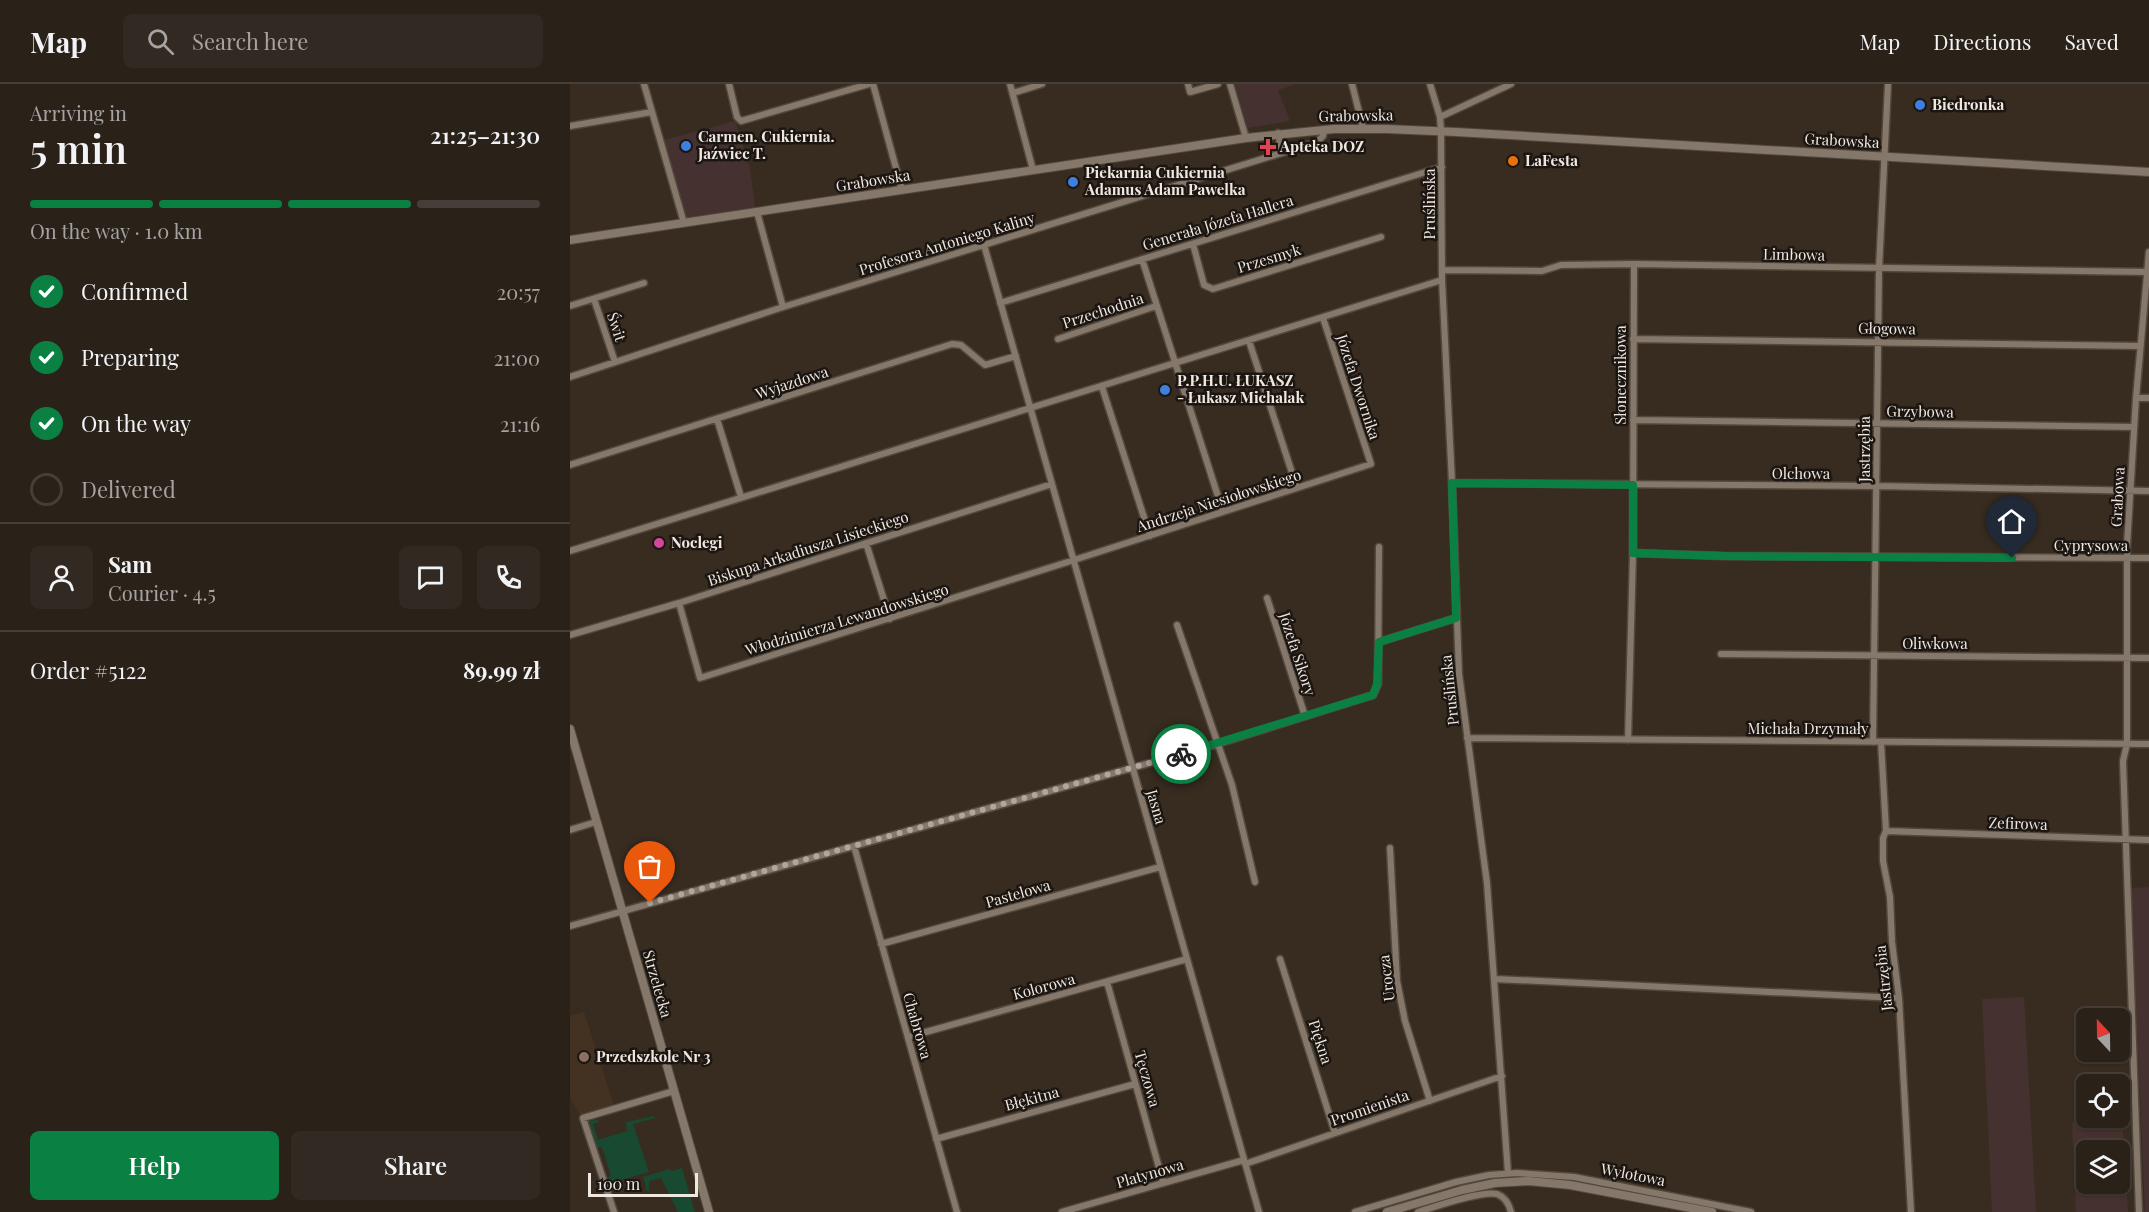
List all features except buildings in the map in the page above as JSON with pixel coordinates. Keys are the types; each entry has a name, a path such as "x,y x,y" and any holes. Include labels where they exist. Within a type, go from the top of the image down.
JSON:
{"street":[{"path":"644,84 684,223"},
{"path":"729,84 741,121 871,84 902,190"},
{"path":"1010,84 1033,170"},
{"path":"1012,93 1042,84"},
{"path":"1188,84 1190,92 1218,84"},
{"path":"1230,84 1246,138"},
{"path":"1352,84 1364,128"},
{"name":"Pruślińska","path":"1430,84 1440,117 1441,131 1442,280 1459,674 1482,840 1495,979 1508,1173"},
{"path":"1440,117 1511,84"},
{"name":"Jastrzębia","path":"1888,84 1879,269 1874,656 1877,742 1886,831 1883,838 1883,861 1890,897 1892,942 1899,998 1911,1212"},
{"path":"570,126 652,112"},
{"name":"Grabowska","path":"570,240 1278,133 1324,129 1441,131 2149,172"},
{"name":"Profesora Antoniego Kaliny","path":"570,376 783,307 1317,142 1323,136 1324,129"},
{"path":"1278,133 1282,153"},
{"name":"Generała Józefa Hallera","path":"1000,303 1442,167"},
{"path":"757,212 783,307"},
{"name":"Przesmyk","path":"1193,244 1204,285 1213,289 1381,237"},
{"name":"Jasna","path":"984,245 1259,1212"},
{"name":"Grabowa","path":"2139,1212 2123,761 2127,744 2127,558 2130,491 2140,346 2146,329 2149,252"},
{"path":"1142,259 1223,512"},
{"name":"Limbowa","path":"1442,270 1542,271 1561,265 1634,264 2147,272"},
{"name":"Słonecznikowa","path":"1633,485 1634,264"},
{"path":"570,541 571,550 1442,280"},
{"name":"Świt","path":"570,306 644,283"},
{"name":"Świt","path":"594,299 615,362"},
{"name":"Przechodnia","path":"1058,339 1156,306"},
{"name":"Józefa Dwornika","path":"1323,318 1371,464"},
{"name":"Głogowa","path":"1633,339 2140,346"},
{"path":"1249,341 1297,488"},
{"name":"Wyjazdowa","path":"570,465 952,344 961,345 985,365 1016,356"},
{"path":"1102,387 1150,536"},
{"path":"2136,398 2149,398"},
{"path":"717,420 741,497"},
{"name":"Grzybowa","path":"1633,420 2134,427"},
{"name":"Andrzeja Niesiołowskiego","path":"1074,560 1371,464"},
{"name":"Olchowa","path":"1452,483 1877,486 2149,491"},
{"name":"Biskupa Arkadiusza Lisieckiego","path":"570,635 679,603 1052,484"},
{"path":"1628,740 1633,485"},
{"path":"866,543 890,619"},
{"path":"570,926 1217,744 1373,695 1377,684 1379,642 1379,547"},
{"name":"Cyprysowa","path":"1633,553 2149,558"},
{"name":"Włodzimierza Lewandowskiego","path":"679,603 700,678 1074,560"},
{"name":"Józefa Sikory","path":"1267,598 1305,716"},
{"path":"1379,642 1456,618"},
{"path":"1177,625 1238,806 1255,882"},
{"name":"Oliwkowa","path":"1721,654 2149,658"},
{"name":"Strzelecka","path":"570,729 709,1212"},
{"name":"Michała Drzymały","path":"1467,738 2149,744"},
{"path":"570,830 596,822"},
{"name":"Zefirowa","path":"1886,831 2149,840"},
{"name":"Chabrowa","path":"854,846 957,1212"},
{"name":"Urocza","path":"1390,848 1397,981 1406,1021 1430,1101"},
{"name":"Pastelowa","path":"881,944 1160,867"},
{"name":"Kolorowa","path":"908,1037 1187,959"},
{"name":"Piękna","path":"1280,959 1335,1133"},
{"path":"1495,979 1899,998"},
{"name":"Tęczowa","path":"1107,982 1163,1182"},
{"name":"Promienista","path":"1245,1162 1502,1076"},
{"name":"Błękitna","path":"936,1139 1135,1084"},
{"path":"614,1212 583,1118 674,1091"},
{"name":"Platynowa","path":"1062,1212 1163,1182 1245,1162"},
{"name":"Wylotowa","path":"1355,1212 1456,1182 1508,1173 1574,1177 1751,1212"},
{"name":"Wylotowa","path":"1387,1212 1462,1190 1503,1182 1537,1181 1570,1185 1712,1212"},
{"path":"1418,1212 1486,1194 1496,1194 1504,1199 1511,1212"}],"shaded area":[{"path":"1235,84 1296,84 1278,90 1290,121 1248,128"},
{"path":"735,121 750,168 755,208 686,220 664,140"},
{"path":"2149,887 2149,1212 2145,1212 2131,888"},
{"path":"2024,997 2036,1212 1992,1212 1982,999"},
{"name":"Przedszkole Nr 3","path":"584,1012 615,1109 583,1118 570,1098 570,1016"},
{"path":"2072,1122 2076,1122 2076,1128 2123,1128 2123,1140 2076,1140 2076,1194 2127,1194 2128,1212 2076,1212"}],"green space":[{"path":"654,1116 655,1118 633,1124 649,1172 606,1184 604,1179 611,1176 602,1147 596,1148 588,1121 598,1120 599,1122 593,1124 598,1140 627,1131 626,1122"},
{"path":"682,1168 695,1212 678,1212 661,1178 649,1181 649,1191 647,1191 643,1177 669,1169 672,1171"}],"way so far":[{"path":"650,903 1181,754"}],"place":[{"name":"Biedronka","path":"1920,105"},
{"name":"Carmen. Cukiernia. Jaźwiec T.","path":"686,146"},
{"name":"Apteka DOZ","path":"1268,147"},
{"name":"LaFesta","path":"1513,161"},
{"name":"Piekarnia Cukiernia Adamus Adam Pawelka","path":"1073,182"},
{"name":"P.P.H.U. ŁUKASZ - Łukasz Michalak","path":"1165,390"},
{"name":"Noclegi","path":"659,543"},
{"name":"Przedszkole Nr 3","path":"584,1057"}],"route":[{"path":"1181,754 1373,695 1377,684 1379,642 1456,618 1452,483 1633,485 1633,553 1638,554 2012,558"}]}
